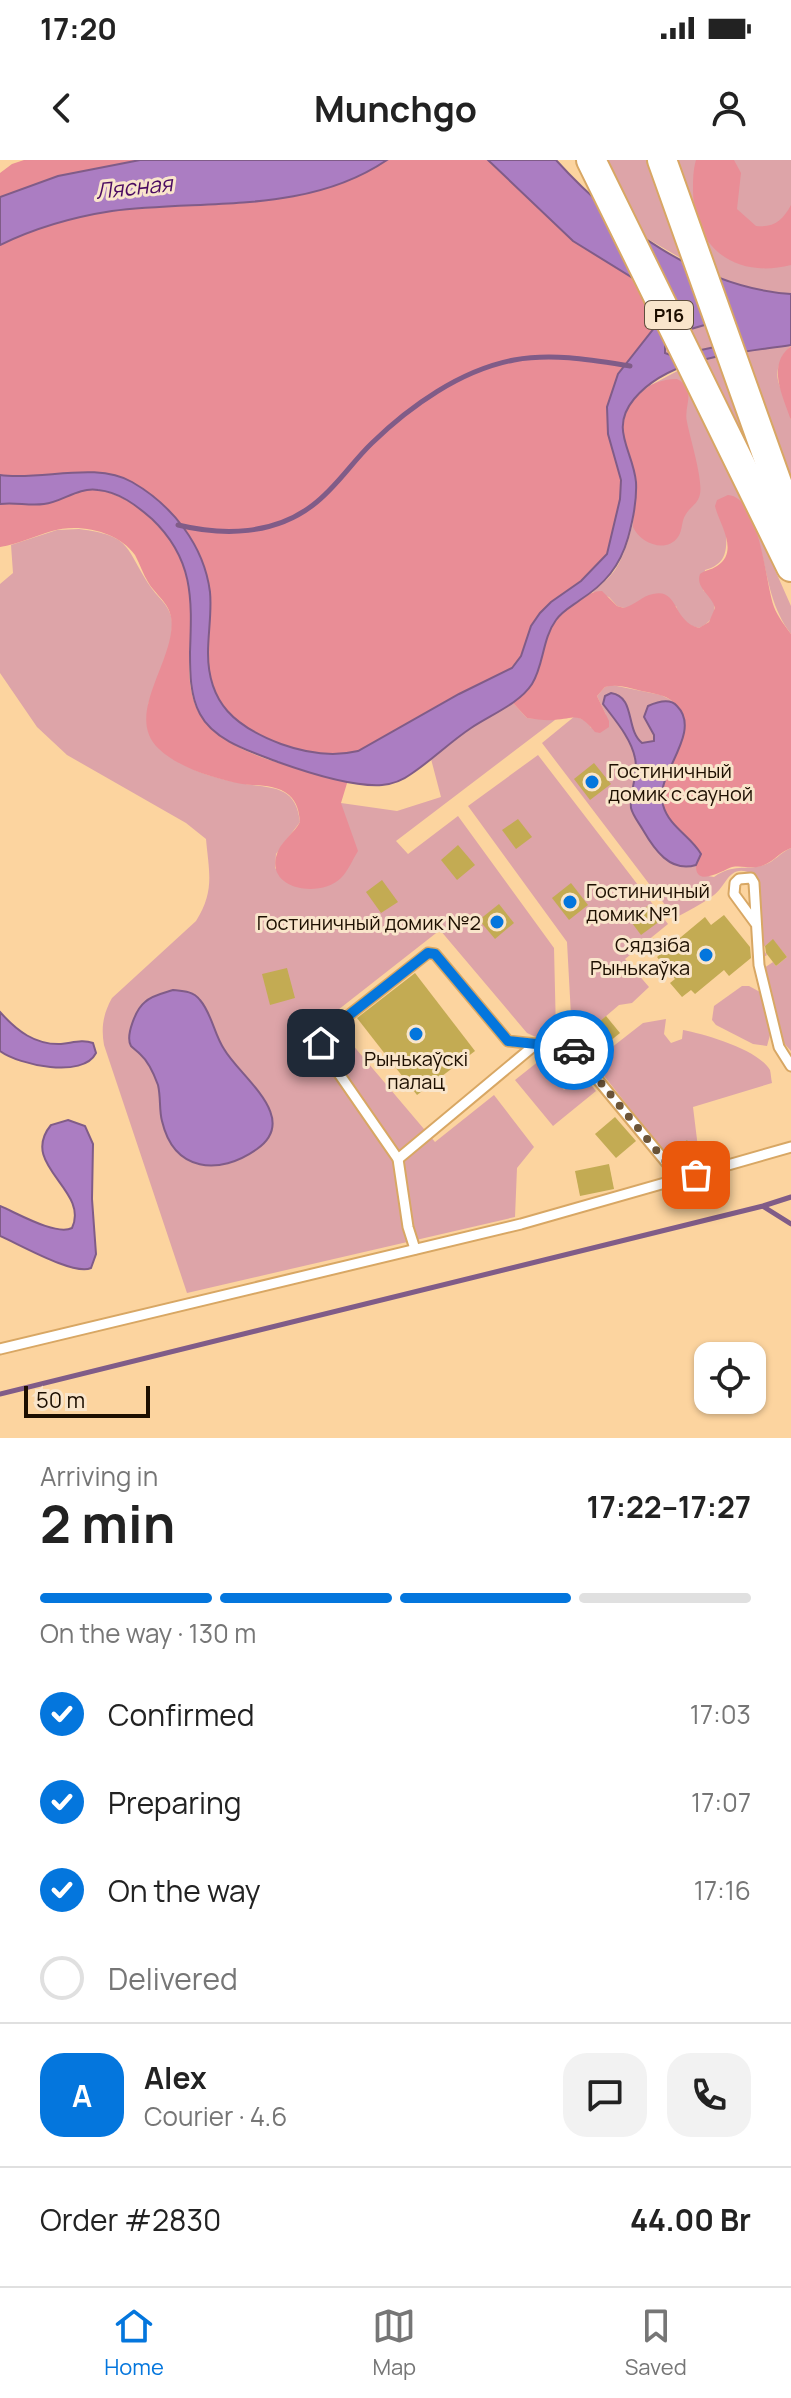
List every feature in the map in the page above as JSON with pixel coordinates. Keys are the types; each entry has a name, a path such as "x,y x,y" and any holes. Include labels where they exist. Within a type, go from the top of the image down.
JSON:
{"main road":[{"name":"Р16","path":"662,161 791,522"},
{"name":"Р16","path":"595,167 791,567"}],"lane":[{"path":"756,924 734,894 735,883 739,879 751,878 754,883 759,965 779,1047 791,1066"},
{"path":"415,1249 408,1227 398,1159 324,1052 321,1043 325,1034 428,953 435,954 508,1041 536,1044"},
{"path":"398,1159 536,1044 564,1039 680,1179"},
{"path":"0,1349 521,1224 791,1147"}],"shaded area":[{"path":"24,160 140,160 58,176 0,197 0,173"},
{"path":"387,160 488,160 573,241 644,285 658,323 618,374 607,407 608,434 621,480 620,499 607,554 581,581 551,602 531,626 521,656 512,668 358,751 320,753 281,744 250,730 219,700 209,671 210,592 207,575 193,543 160,502 132,482 102,473 0,475 0,245 54,224 112,211 289,197 356,177"},
{"path":"604,160 649,160 684,260 641,235"},
{"path":"676,160 791,160 791,294 747,288 718,277"},
{"path":"696,160 734,160 741,173 737,209 756,226 777,222 791,205 791,265 753,268 736,263 710,244 695,211 693,183"},
{"path":"708,324 715,347 673,356 665,353 665,346 691,329"},
{"path":"791,345 778,367 777,375 791,420 791,491 741,351"},
{"path":"791,346 791,420 778,371 783,354"},
{"path":"721,355 779,508 702,360"},
{"path":"685,367 791,606 791,634 771,594 752,522 726,530 722,560 705,570 703,590 712,600 714,610 710,620 699,628 684,621 676,606 624,608 617,606 609,597 593,592 618,565 632,526 649,386"},
{"path":"677,379 688,393 686,416 698,469 700,494 684,517 678,537 660,546 641,538 633,527 636,483 624,438 624,417 629,406 647,388"},
{"path":"95,489 121,498 144,512 179,554 188,580 191,605 189,660 192,695 208,725 236,746 254,754 348,780 341,803 358,851 344,875 332,884 308,889 296,887 278,875 275,864 278,851 300,822 297,807 289,795 273,787 232,782 187,767 167,756 149,735 146,720 148,703 167,650 171,617 168,607 148,582 128,547 97,531 74,528 52,531 0,547 0,504 46,504 76,492"},
{"path":"728,495 739,499 754,525 774,607 791,634 791,848 760,866 732,867 705,877 697,872 696,864 701,854 670,819 663,805 665,782 681,742 679,712 673,702 663,696 626,687 605,687 597,696 609,727 600,733 577,718 527,718 512,702 530,683 555,621 592,593 602,591 617,606 624,608 649,595 661,593 672,600 690,624 699,628 709,622 715,608 699,579 700,574 724,560 727,553 726,537 715,506 717,500"},
{"path":"79,529 109,535 125,545 169,611 172,622 170,643 148,705 172,756 198,771 279,790 293,800 300,822 276,854 275,869 341,803 397,811 441,797 431,759 472,727 512,702 527,718 555,720 396,841 408,854 458,816 554,948 556,1032 540,1039 527,1033 440,930 329,1017 435,1142 494,1095 534,1147 517,1168 515,1217 187,1293 104,1045 103,1027 112,998 196,921 208,891 206,839 186,823 67,755 37,727 0,673 0,584 13,573 11,545 57,530"},
{"path":"612,685 661,695 675,702 697,870 702,875 714,877 733,869 764,865 791,848 791,1051 782,1041 764,968 773,962 776,966 787,957 773,940 762,948 767,955 761,959 754,875 746,871 734,873 714,895 675,918 542,743 575,716 588,722 591,728 606,715 597,696 605,687"},
{"path":"538,755 668,924 625,959 649,987 632,1003 619,1005 591,1029 602,1046 590,1058 572,1034 567,942 468,806"},
{"path":"742,986 760,992 770,1035 767,1046 753,1044 712,1020 714,1006"},
{"path":"666,1019 664,1034 671,1043 682,1039 683,1030 731,1044 764,1063 770,1070 772,1083 693,1107 700,1164 681,1173 593,1062 643,1023"},
{"path":"559,1045 571,1060 552,1075 564,1090 583,1075 596,1091 553,1126 515,1080"}],"water":[{"name":"Лясная","path":"140,160 387,160 356,177 289,197 112,211 54,224 0,245 0,197 58,176"},
{"path":"488,160 556,160 605,208 662,249 724,280 791,294 791,345 728,354 686,365 649,385 634,399 623,420 623,430 636,482 635,503 625,548 616,566 597,588 556,620 548,635 536,677 526,691 401,780 370,785 316,774 246,750 206,723 194,700 191,684 190,597 183,565 166,534 133,504 113,493 90,490 44,504 0,504 0,475 102,473 132,482 147,491 184,528 207,575 211,607 209,671 219,700 251,730 290,747 329,754 358,751 512,668 521,656 531,626 540,613 581,581 607,554 620,499 621,480 608,434 607,407 618,374 658,323 644,285 573,241","holes":["708,324 715,347 673,356 665,353 665,346 691,329"]},
{"path":"611,693 624,701 642,743 654,741 644,717 648,706 671,702 683,715 684,735 666,778 662,801 670,819 701,854 696,865 678,866 664,858 633,814 631,802 635,758 626,736 603,704 605,696"},
{"path":"173,990 191,993 200,1000 224,1049 270,1111 273,1124 269,1137 242,1158 228,1163 200,1164 177,1151 168,1138 155,1077 146,1061 131,1046 129,1036 142,1005"},
{"path":"0,1012 20,1031 35,1039 52,1044 89,1042 93,1043 96,1053 78,1066 65,1067 35,1065 9,1056 0,1051"},
{"path":"68,1120 85,1126 93,1144 92,1199 96,1254 91,1268 72,1268 60,1264 0,1236 0,1206 56,1229 72,1228 75,1214 72,1202 43,1153 43,1139 51,1125"}],"building":[{"name":"Гостиничный домик с сауной","path":"594,763 611,784 590,800 574,779"},
{"path":"518,819 532,837 516,849 502,830"},
{"path":"458,845 475,865 457,880 441,860"},
{"path":"382,880 398,902 381,913 366,892"},
{"name":"Гостиничный домик №1","path":"571,883 588,905 569,920 552,898"},
{"name":"Гостиничный домик №2","path":"499,904 514,923 495,939 479,920"},
{"path":"649,905 660,921 641,935 629,919"},
{"name":"Сядзіба Рынькаўка","path":"724,915 750,947 751,958 729,976 724,970 695,994 691,990 682,997 670,983 675,979 657,957 705,917 711,925"},
{"path":"773,939 787,957 776,966 766,953 765,946"},
{"path":"287,968 295,998 270,1005 262,974"},
{"name":"Рынькаўскi палац","path":"415,973 475,1051 417,1095 357,1018"},
{"path":"606,1016 620,1033 604,1046 590,1030"},
{"path":"615,1117 636,1141 616,1158 595,1134"},
{"path":"687,1140 697,1154 686,1162 676,1148"},
{"path":"609,1164 614,1189 580,1196 575,1171"}],"waterway":[{"path":"178,525 213,531 248,530 298,515 337,483 372,443 403,416 437,391 494,365 529,358 558,357 630,366"},
{"path":"0,1394 791,1197"},
{"path":"764,1207 791,1224"}],"way so far":[{"path":"574,1050 680,1179 696,1175"}],"place":[{"name":"Гостиничный домик с сауной","path":"592,782"},
{"name":"Гостиничный домик №1","path":"570,902"},
{"name":"Гостиничный домик №2","path":"497,922"},
{"name":"Сядзіба Рынькаўка","path":"706,955"},
{"name":"Рынькаўскi палац","path":"416,1034"}],"route":[{"path":"321,1043 325,1034 428,953 435,954 508,1041 536,1044 555,1038 564,1039 574,1050"}]}
